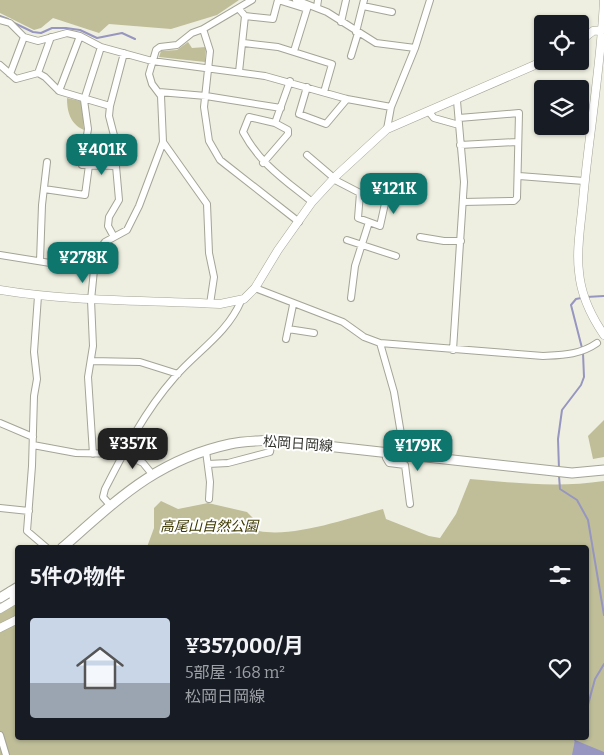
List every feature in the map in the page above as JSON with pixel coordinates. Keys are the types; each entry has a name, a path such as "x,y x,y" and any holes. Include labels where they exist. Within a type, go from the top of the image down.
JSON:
{"main road":[{"name":"松岡日岡線","path":"65,545 110,505 152,474 206,451 231,443 272,440 566,472 604,470"},
{"name":"松岡日岡線","path":"566,472 604,465"},
{"path":"0,598 14,589"}],"street":[{"path":"93,454 88,386 93,328 91,300 94,270 99,250 105,242 127,230 163,142 162,96 152,84 149,74 152,60 156,50 160,47 177,45 192,34 204,29 252,0"},
{"path":"245,16 273,19 278,0 307,9 294,51"},
{"path":"296,0 317,7 357,33 382,45 400,44 415,48"},
{"path":"317,7 318,0"},
{"path":"341,22 346,0"},
{"path":"387,129 391,107 415,48 430,0"},
{"path":"604,0 598,82 584,181 578,266 587,305 604,335"},
{"path":"351,56 363,3 392,12"},
{"path":"239,8 245,16 244,43 239,72"},
{"path":"0,20 10,23 24,37 44,41 52,36 67,33 80,36 100,47 152,60 208,67 290,81 347,99 391,107"},
{"path":"204,29 210,51 204,107 209,140 220,160 299,222"},
{"path":"589,34 593,31 603,30"},
{"path":"38,73 52,36"},
{"path":"59,91 80,36"},
{"path":"10,74 24,37"},
{"path":"244,43 294,51 332,64 324,92"},
{"path":"100,47 84,100 88,129 82,165 116,166"},
{"path":"114,237 108,226 109,217 119,200 116,166 117,147 110,116 110,106 124,53"},
{"path":"0,64 16,79 38,73 46,77 59,91 84,100 110,106"},
{"path":"110,505 103,496 104,491 142,419 178,374 227,325 241,301 255,288 278,250 312,202 333,179 387,129 457,101 534,66"},
{"path":"275,123 290,81"},
{"path":"308,87 300,114 326,124 347,99"},
{"path":"158,92 206,96 281,108"},
{"path":"453,350 463,202 457,101"},
{"path":"429,112 434,118 459,122 519,113 517,198 514,201 463,202"},
{"path":"263,163 288,134 288,130 275,123 249,117 243,132 263,163 312,202"},
{"path":"163,142 207,204 209,253 214,277 210,304"},
{"path":"460,145 517,142"},
{"path":"307,155 333,179 360,194 383,196 386,199 380,226 358,218 360,194"},
{"path":"40,261 47,162"},
{"path":"44,189 84,194 90,166"},
{"path":"519,176 584,181"},
{"path":"351,298 354,266 369,222"},
{"path":"420,237 444,241 461,240"},
{"path":"347,240 396,256"},
{"path":"0,255 94,270"},
{"path":"255,288 343,322 364,337 380,343 542,356 568,355 588,350 597,343"},
{"path":"0,290 38,296 91,300 210,304 230,304 241,301"},
{"path":"38,296 34,344 37,379 34,396 33,445 27,530 44,545"},
{"path":"286,339 293,304"},
{"path":"288,329 314,333"},
{"path":"380,343 394,392 402,440 390,444 387,452 389,463 405,465 410,504"},
{"path":"90,361 140,362 178,374"},
{"path":"0,423 33,437"},
{"path":"208,464 228,463 270,452 272,440"},
{"path":"33,445 59,451 124,454 143,463 152,474"},
{"path":"206,451 209,499"},
{"path":"0,508 29,511"},
{"path":"0,609 14,602 14,589"},
{"path":"0,628 15,620"},
{"path":"0,735 6,755"}],"green space":[{"path":"0,0 239,0 217,15 171,29 109,24 99,33 53,18 41,28 34,30 0,13"},
{"path":"188,42 192,48 206,47 205,62 159,57 161,51 177,50"},
{"path":"67,98 80,101 84,130 72,121"},
{"path":"604,420 604,457 593,459 588,436"},
{"name":"高尾山自然公園","path":"470,479 554,484 604,481 604,755 0,755 0,613 15,603 15,740 589,740 589,545 148,545 154,528 154,508 161,501 178,509 208,503 247,512 256,521 259,531 273,532 288,532 321,526 383,509 386,519 429,536 440,538 456,514"}],"water":[{"path":"575,740 604,752 604,755 572,755"}],"waterway":[{"path":"0,16 8,19"},
{"path":"12,22 33,32 41,33 52,28 66,28 80,30 97,38 122,33 135,39"},
{"path":"586,297 604,296"},
{"path":"581,298 576,299 571,305 582,348"},
{"path":"559,469 558,439 562,410 581,385 584,377 583,353"},
{"path":"559,476 560,489 577,500 588,520 604,615"},
{"path":"589,701 595,679 604,664"}]}
